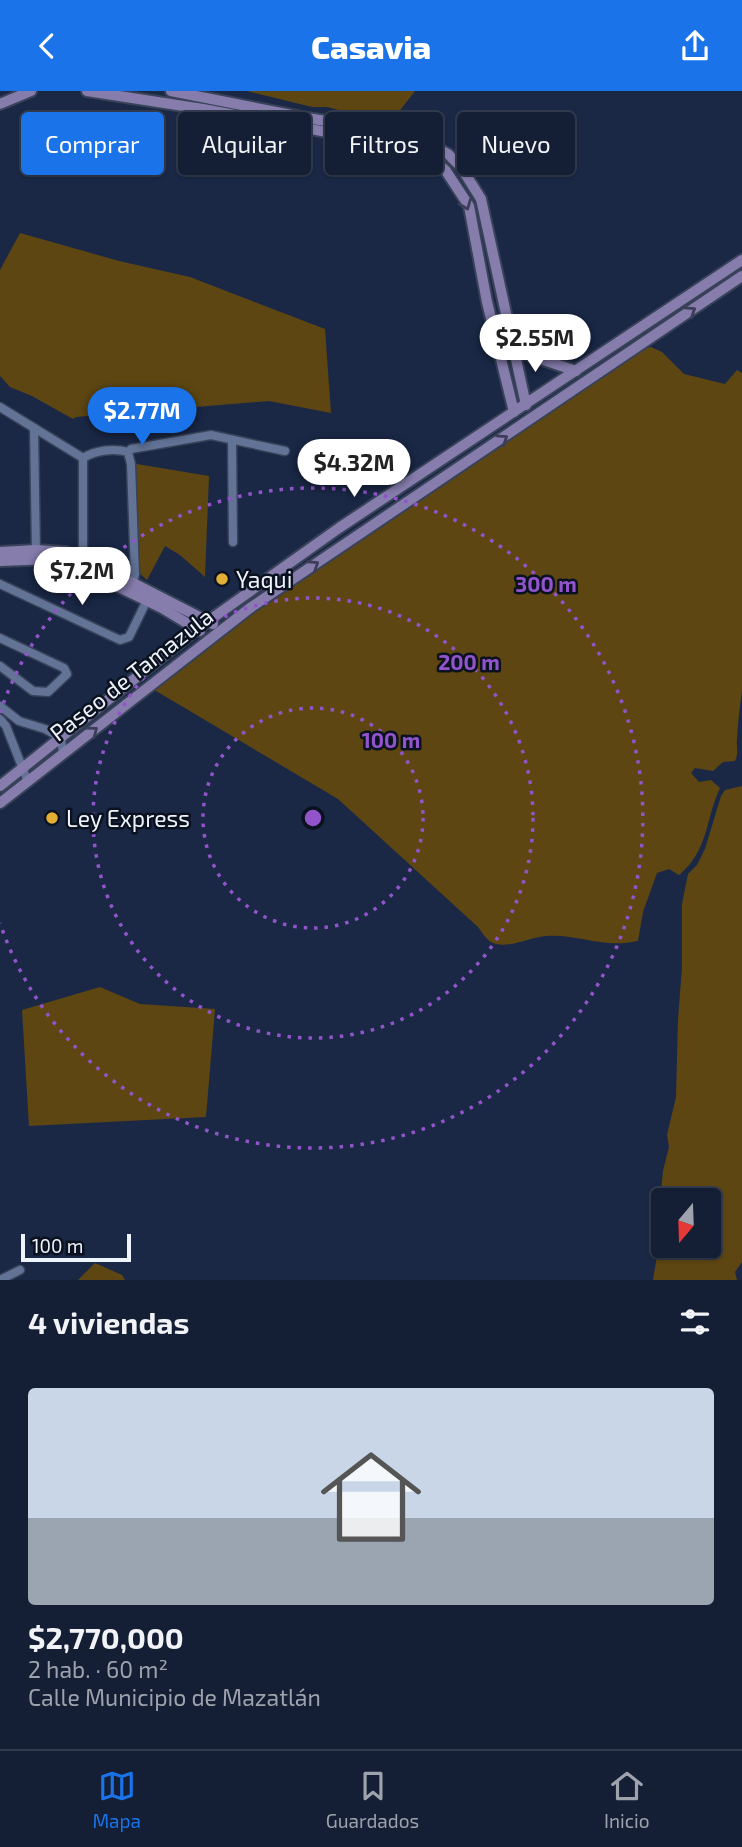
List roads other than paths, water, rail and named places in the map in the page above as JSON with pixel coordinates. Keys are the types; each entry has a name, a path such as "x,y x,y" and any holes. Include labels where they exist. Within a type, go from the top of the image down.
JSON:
{"main road":[{"path":"0,104 31,91"},
{"path":"87,91 325,126"},
{"path":"171,91 325,126"},
{"path":"443,151 467,175 481,199 526,405"},
{"path":"443,168 469,206 477,254 514,412"},
{"path":"477,254 492,252"},
{"name":"Paseo de Tamazula","path":"0,786 197,629 339,528 742,260"},
{"name":"Paseo de Tamazula","path":"0,803 210,638 281,586 742,276"},
{"path":"514,350 576,371"},
{"path":"0,552 36,555"},
{"path":"0,561 66,552 83,564 149,597 208,621 221,630"},
{"path":"149,597 210,638"}],"street":[{"path":"0,407 83,457"},
{"path":"34,428 36,555"},
{"path":"83,457 115,449 128,452 131,449 208,435 285,451"},
{"path":"232,440 233,542"},
{"path":"128,452 131,464 131,588"},
{"path":"83,457 83,564"},
{"path":"0,584 120,641 129,637 149,597"},
{"path":"0,638 64,668 67,674 48,692 37,693 0,666"},
{"path":"0,706 19,721 45,729 61,738 63,754"},
{"path":"0,719 8,731 27,782"},
{"path":"8,731 19,721"},
{"path":"1,1279 20,1270"}],"place":[{"name":"Yaqui","path":"222,579"},
{"name":"Ley Express","path":"52,818"}]}
